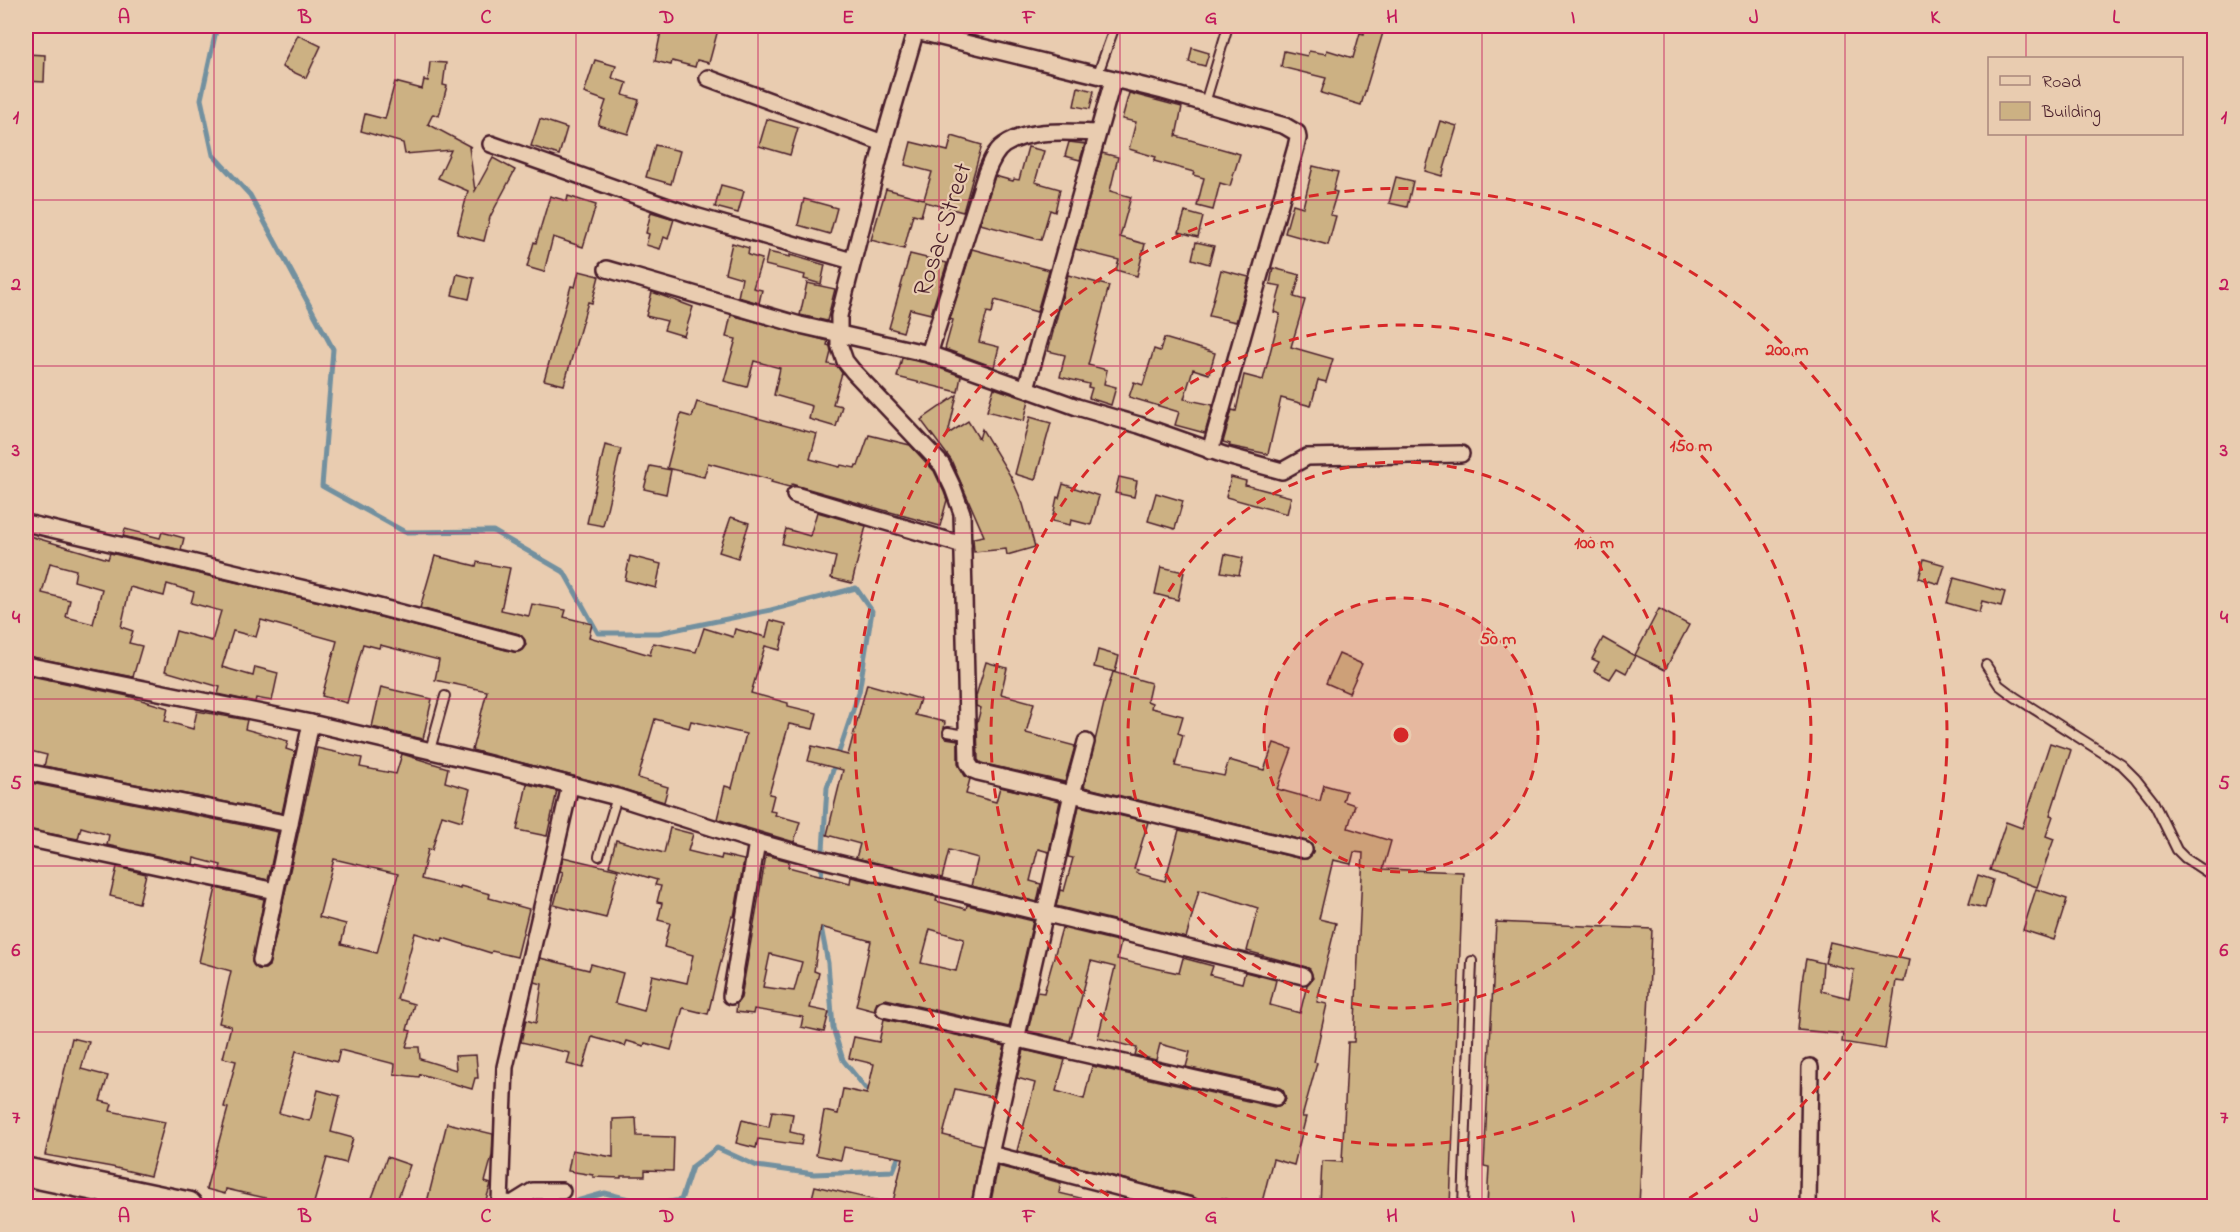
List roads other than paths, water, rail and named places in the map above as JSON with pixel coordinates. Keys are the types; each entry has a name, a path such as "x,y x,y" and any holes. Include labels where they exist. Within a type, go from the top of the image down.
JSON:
{"highway":[{"path":"26,1172 142,1202 188,1206"}],"street":[{"path":"1210,451 1299,138 1297,133 1285,126 1205,103 917,28 883,143 852,261 837,333 841,351 853,371 942,465 962,513 966,758 973,770 1304,850"},
{"path":"708,78 883,143"},
{"path":"1026,388 1113,80"},
{"name":"Rosac Street","path":"929,354 986,173 997,152 1004,145 1026,136 1051,132 1097,133"},
{"path":"491,144 688,214 852,261"},
{"path":"607,269 768,316 929,354 1210,451 1282,471 1307,457 1461,454"},
{"path":"795,495 963,545"},
{"path":"26,522 341,597 516,643"},
{"path":"26,665 311,723 430,750 617,797 757,842 812,857 1303,976"},
{"path":"261,960 311,723"},
{"path":"980,1206 1072,794 1086,742"},
{"path":"26,772 290,824"},
{"path":"562,1191 533,1191 512,1204 501,1202 505,1067 570,786"},
{"path":"26,838 275,891"},
{"path":"731,996 757,842"},
{"path":"884,1009 1276,1097"},
{"path":"1808,1206 1810,1067"},
{"path":"990,1154 1191,1206"}],"lane":[{"path":"1097,76 1115,26"},
{"path":"1205,103 1228,26"},
{"path":"1986,665 1999,685 2015,697 2122,765 2153,801 2177,850 2184,858 2214,877"},
{"path":"430,750 446,696"},
{"path":"948,732 966,735"},
{"path":"599,856 617,797"},
{"path":"1463,1206 1472,961"}],"waterway":[{"path":"217,26 201,99 213,155 250,195 333,349 322,486 405,532 493,531 564,572 598,633 659,633 771,610 856,588 872,611 859,692 827,788 821,880"},
{"path":"820,922 828,963 833,1028 843,1060 871,1095"},
{"path":"559,1206 605,1193 652,1205 681,1200 692,1167 717,1148 757,1166 814,1174 893,1171 901,1151"}]}
